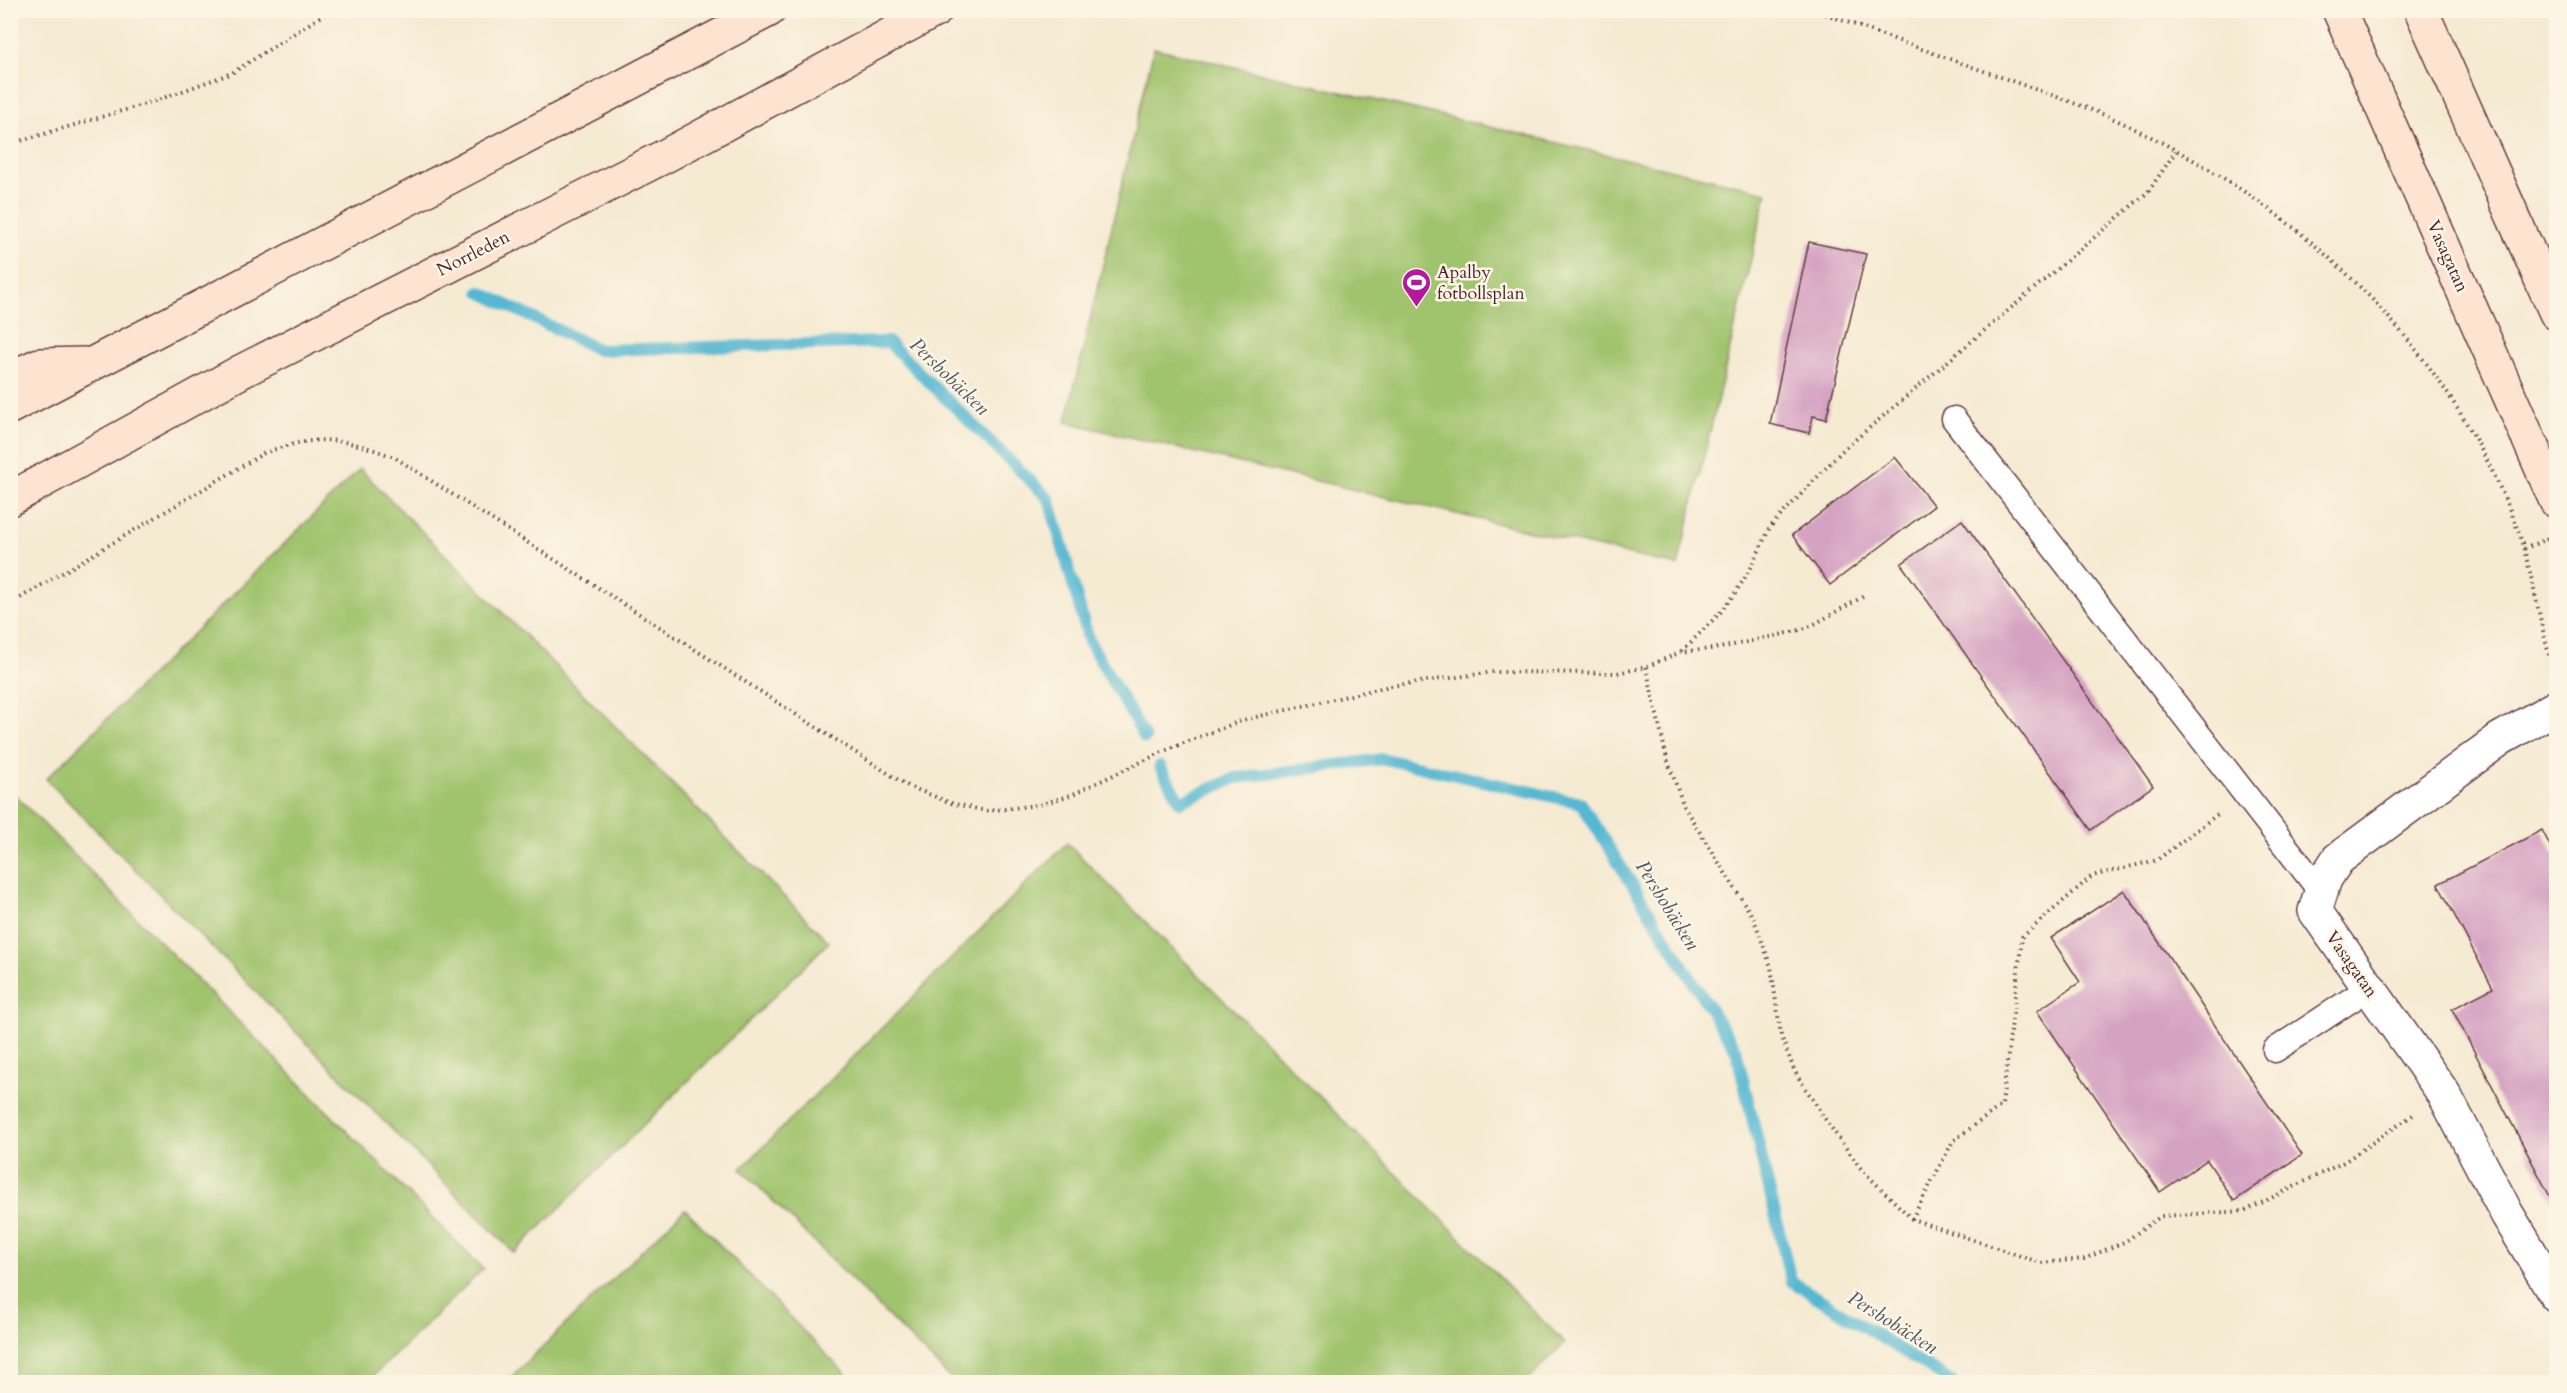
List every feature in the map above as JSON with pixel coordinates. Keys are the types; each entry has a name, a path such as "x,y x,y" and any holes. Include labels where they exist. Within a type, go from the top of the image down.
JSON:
{"main road":[{"path":"10,407 88,364 769,10"},
{"name":"Norrleden","path":"10,499 242,371 656,160 936,10"},
{"name":"Vasagatan","path":"2339,10 2556,501"},
{"path":"2421,10 2556,314"},
{"path":"10,378 39,365 88,364"}],"street":[{"name":"Vasagatan","path":"2556,707 2500,739 2338,859 2325,879 2315,911 2444,1094 2507,1214 2556,1295"}],"lane":[{"path":"1954,419 2321,892"},
{"path":"2275,1050 2369,988"}],"path":[{"path":"10,144 152,102 232,73 332,10"},
{"path":"1814,10 2087,108 2133,128 2235,184 2286,220 2334,260 2378,303 2417,351 2450,398 2484,457 2513,518 2524,549 2556,678"},
{"path":"1681,652 1719,614 1735,593 1750,570 1770,527 1842,451 2148,192 2176,151"},
{"path":"10,604 264,453 292,443 316,439 341,440 394,457 908,786 951,803 986,811 1039,805 1071,795 1170,748 1243,720 1390,686 1494,672 1617,673 1646,667 1681,652 1720,648 1797,631 1811,626 1866,595"},
{"path":"2524,549 2556,535"},
{"path":"1646,667 1667,759 1684,807 1754,919 1771,967 1781,1036 1795,1072 1827,1122 1862,1170 1912,1219 2042,1263 2084,1259 2126,1241 2161,1216 2245,1211 2344,1162 2444,1094"},
{"path":"1912,1219 1953,1141 2002,1105 2022,937 2092,876 2157,860 2245,794"}],"green space":[{"name":"Apalby fotbollsplan","path":"1154,48 1767,192 1678,566 1066,422"},
{"path":"360,469 829,942 514,1253 46,779"},
{"path":"10,790 483,1269 367,1382 11,1382"},
{"path":"1067,843 1565,1343 1526,1382 954,1382 741,1169"},
{"path":"685,1209 853,1382 506,1382"}],"building":[{"path":"1809,242 1866,254 1826,419 1813,416 1809,433 1770,424"},
{"path":"1895,457 1934,506 1830,585 1792,535"},
{"path":"1962,520 2153,786 2091,830 1901,564"},
{"path":"2542,830 2556,857 2556,1208 2452,1009 2493,988 2438,884"},
{"path":"2124,890 2302,1155 2234,1201 2207,1160 2160,1192 2037,1011 2080,982 2051,938"}],"waterway":[{"name":"Persbobäcken","path":"480,292 599,350 888,342 1049,499 1089,641 1145,738"},
{"name":"Persbobäcken","path":"1160,766 1180,802 1236,778 1384,759 1581,803 1736,1050 1791,1281 1952,1382"}],"place":[{"name":"Apalby fotbollsplan","path":"1416,308"}]}
